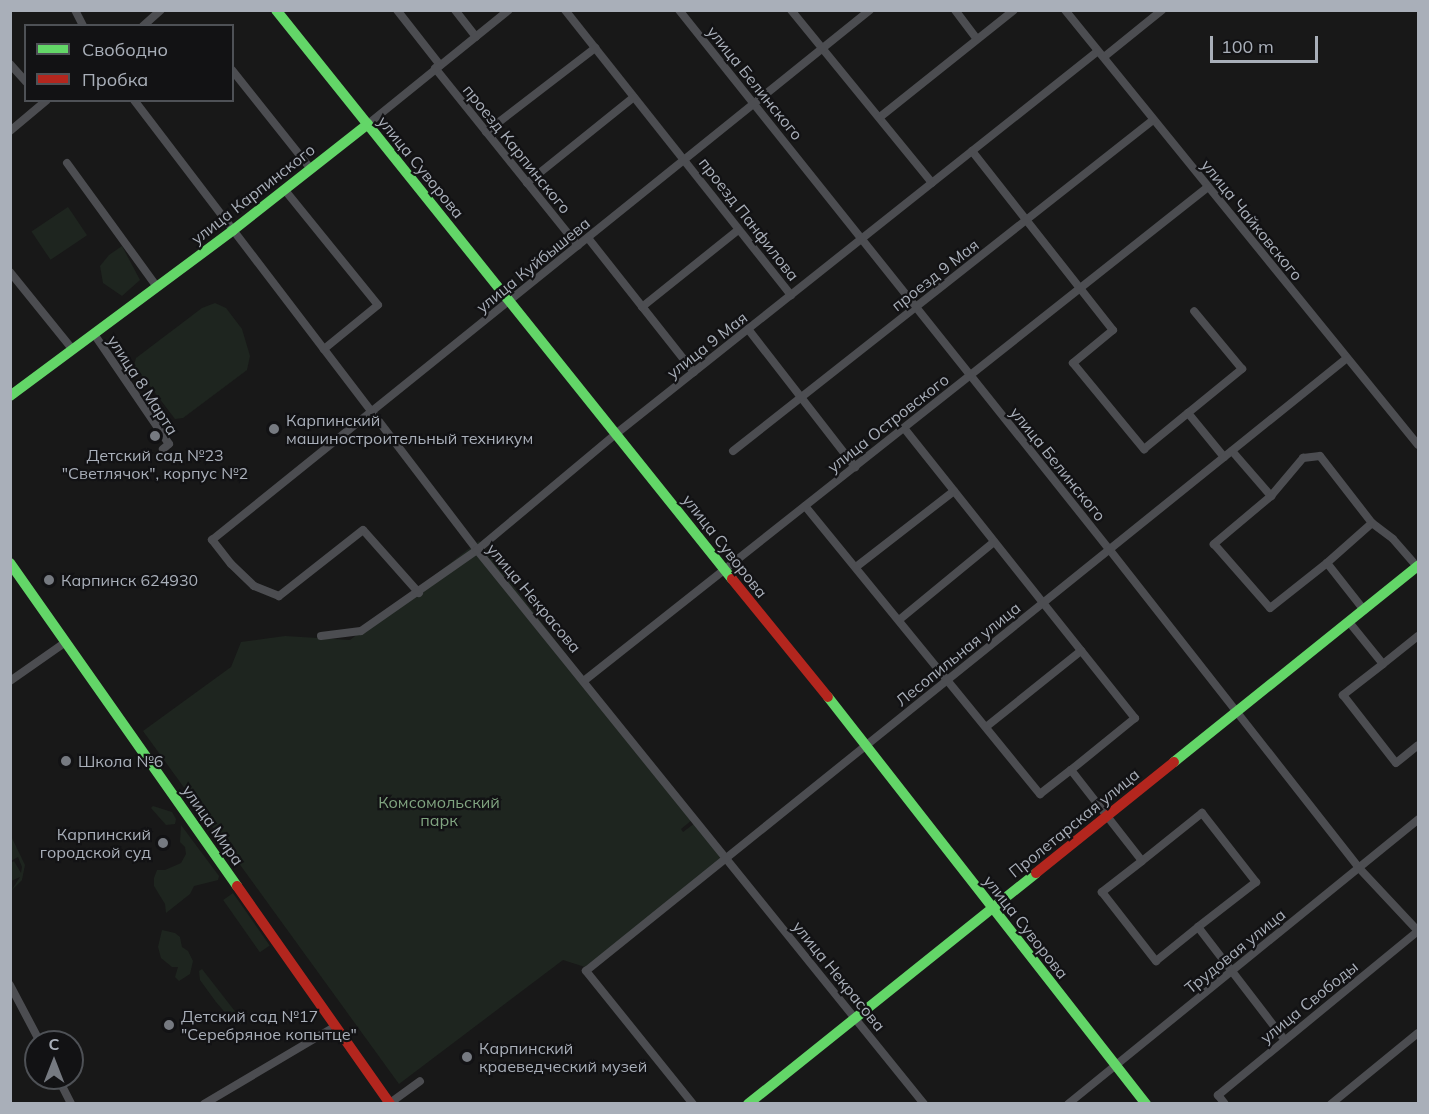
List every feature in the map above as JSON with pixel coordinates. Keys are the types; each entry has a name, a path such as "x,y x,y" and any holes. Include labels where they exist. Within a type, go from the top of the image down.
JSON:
{"main road":[{"name":"улица Суворова","path":"276,10 866,745 1146,1104"},
{"name":"улица Карпинского","path":"10,396 232,231 368,124"},
{"name":"улица Мира","path":"10,563 390,1103"},
{"name":"Пролетарская улица","path":"748,1104 992,908 1110,819 1236,712 1418,567"}],"street":[{"path":"75,10 82,24"},
{"path":"145,24 161,10"},
{"name":"проезд Карпинского","path":"397,10 486,132 578,246"},
{"path":"455,10 476,37"},
{"name":"улица Карпинского","path":"368,124 509,10"},
{"path":"565,10 685,159"},
{"name":"улица Белинского","path":"679,10 1109,549 1359,868 1419,931"},
{"path":"791,10 932,183"},
{"name":"улица Куйбышева","path":"419,593 363,530 279,596 254,586 231,564 212,540 870,10"},
{"path":"955,10 977,39"},
{"path":"880,117 1014,10"},
{"name":"улица Чайковского","path":"1065,10 1419,446"},
{"name":"улица 9 Мая","path":"321,636 361,631 419,593 477,550 617,433 862,238 972,152 1162,10"},
{"path":"486,132 595,48"},
{"path":"10,64 24,80"},
{"path":"234,73 310,168"},
{"path":"527,183 634,97"},
{"path":"10,131 43,102"},
{"name":"улица Некрасова","path":"135,102 477,550 585,680 924,1104"},
{"name":"проезд 9 Мая","path":"733,451 1153,120"},
{"path":"972,152 1113,330 1074,363 1144,449 1242,369 1194,311"},
{"name":"проезд Панфилова","path":"685,159 738,230 791,295"},
{"path":"68,163 157,287"},
{"name":"улица Островского","path":"585,680 1208,187"},
{"path":"285,189 378,305 324,349"},
{"path":"642,307 738,230"},
{"path":"588,237 694,372"},
{"path":"10,272 73,350"},
{"path":"748,329 855,466"},
{"name":"улица 8 Марта","path":"94,334 169,444 163,450"},
{"name":"Лесопильная улица","path":"693,1104 586,971 1347,358"},
{"path":"1188,413 1224,457"},
{"path":"806,506 1040,794 1071,770 1135,718 904,428"},
{"path":"1232,451 1271,496"},
{"path":"1372,523 1270,608 1214,544 1271,496 1303,458 1320,456 1372,523 1393,539 1418,567"},
{"path":"856,567 954,491"},
{"path":"899,620 994,542"},
{"path":"1327,562 1364,610"},
{"path":"1349,622 1383,664"},
{"path":"1419,636 1343,695 1396,763 1419,746"},
{"path":"10,681 66,642"},
{"path":"986,727 1081,651"},
{"path":"1071,770 1142,861"},
{"path":"1202,813 1256,882 1156,961 1102,892 1142,861 1202,813"},
{"name":"Трудовая улица","path":"1068,1104 1419,820"},
{"path":"1198,927 1284,1039"},
{"name":"улица Свободы","path":"1225,1104 1218,1095 1419,931"},
{"path":"10,985 34,1030"},
{"path":"204,1104 336,1026"},
{"path":"1331,1104 1419,1033"},
{"path":"390,1103 420,1081"},
{"path":"64,1090 71,1104"}],"green space":[{"path":"68,207 87,235 51,260 32,232"},
{"path":"122,246 140,280 122,296 103,283 100,266 109,255"},
{"path":"215,303 226,308 242,329 250,356 247,370 183,418 175,419 134,365 136,358 202,308"},
{"name":"Комсомольский парк","path":"479,541 693,819 681,829 683,832 695,823 724,859 585,967 563,960 399,1084 143,731 231,667 241,642 285,636 350,640"},
{"path":"153,806 172,812 176,819 175,824 166,825 151,808"},
{"path":"181,825 219,876 218,880 194,886 190,894 166,913 165,904 154,886 154,878 157,870 165,870 181,863 186,854 185,847 180,842"},
{"path":"11,836 25,865 22,880 11,891 20,877 11,881 11,863 14,861 21,873 22,867 18,857 11,861"},
{"path":"233,893 270,945 260,952 223,900"},
{"path":"162,930 175,933 180,937 182,947 188,951 193,961 190,974 179,981 175,977 178,967 172,967 161,958 158,947"},
{"path":"202,969 241,1019 242,1024 234,1023 200,980 199,971"}],"traffic: fast":[{"path":"276,10 732,579"},
{"path":"10,396 232,231 368,124"},
{"path":"10,563 237,886"},
{"path":"1174,762 1418,566"},
{"path":"828,697 1146,1104"},
{"path":"748,1104 1036,873"}],"traffic: jam":[{"path":"732,579 828,697"},
{"path":"1036,873 1174,762"},
{"path":"237,886 390,1104"}],"place":[{"name":"Карпинский машиностроительный техникум","path":"274,429"},
{"name":"Детский сад №23 \"Светлячок\", корпус №2","path":"155,436"},
{"name":"Карпинск 624930","path":"49,580"},
{"name":"Школа №6","path":"66,761"},
{"name":"Карпинский городской суд","path":"163,843"},
{"name":"Детский сад №17 \"Серебряное копытце\"","path":"169,1025"},
{"name":"Карпинский краеведческий музей","path":"467,1057"}]}
